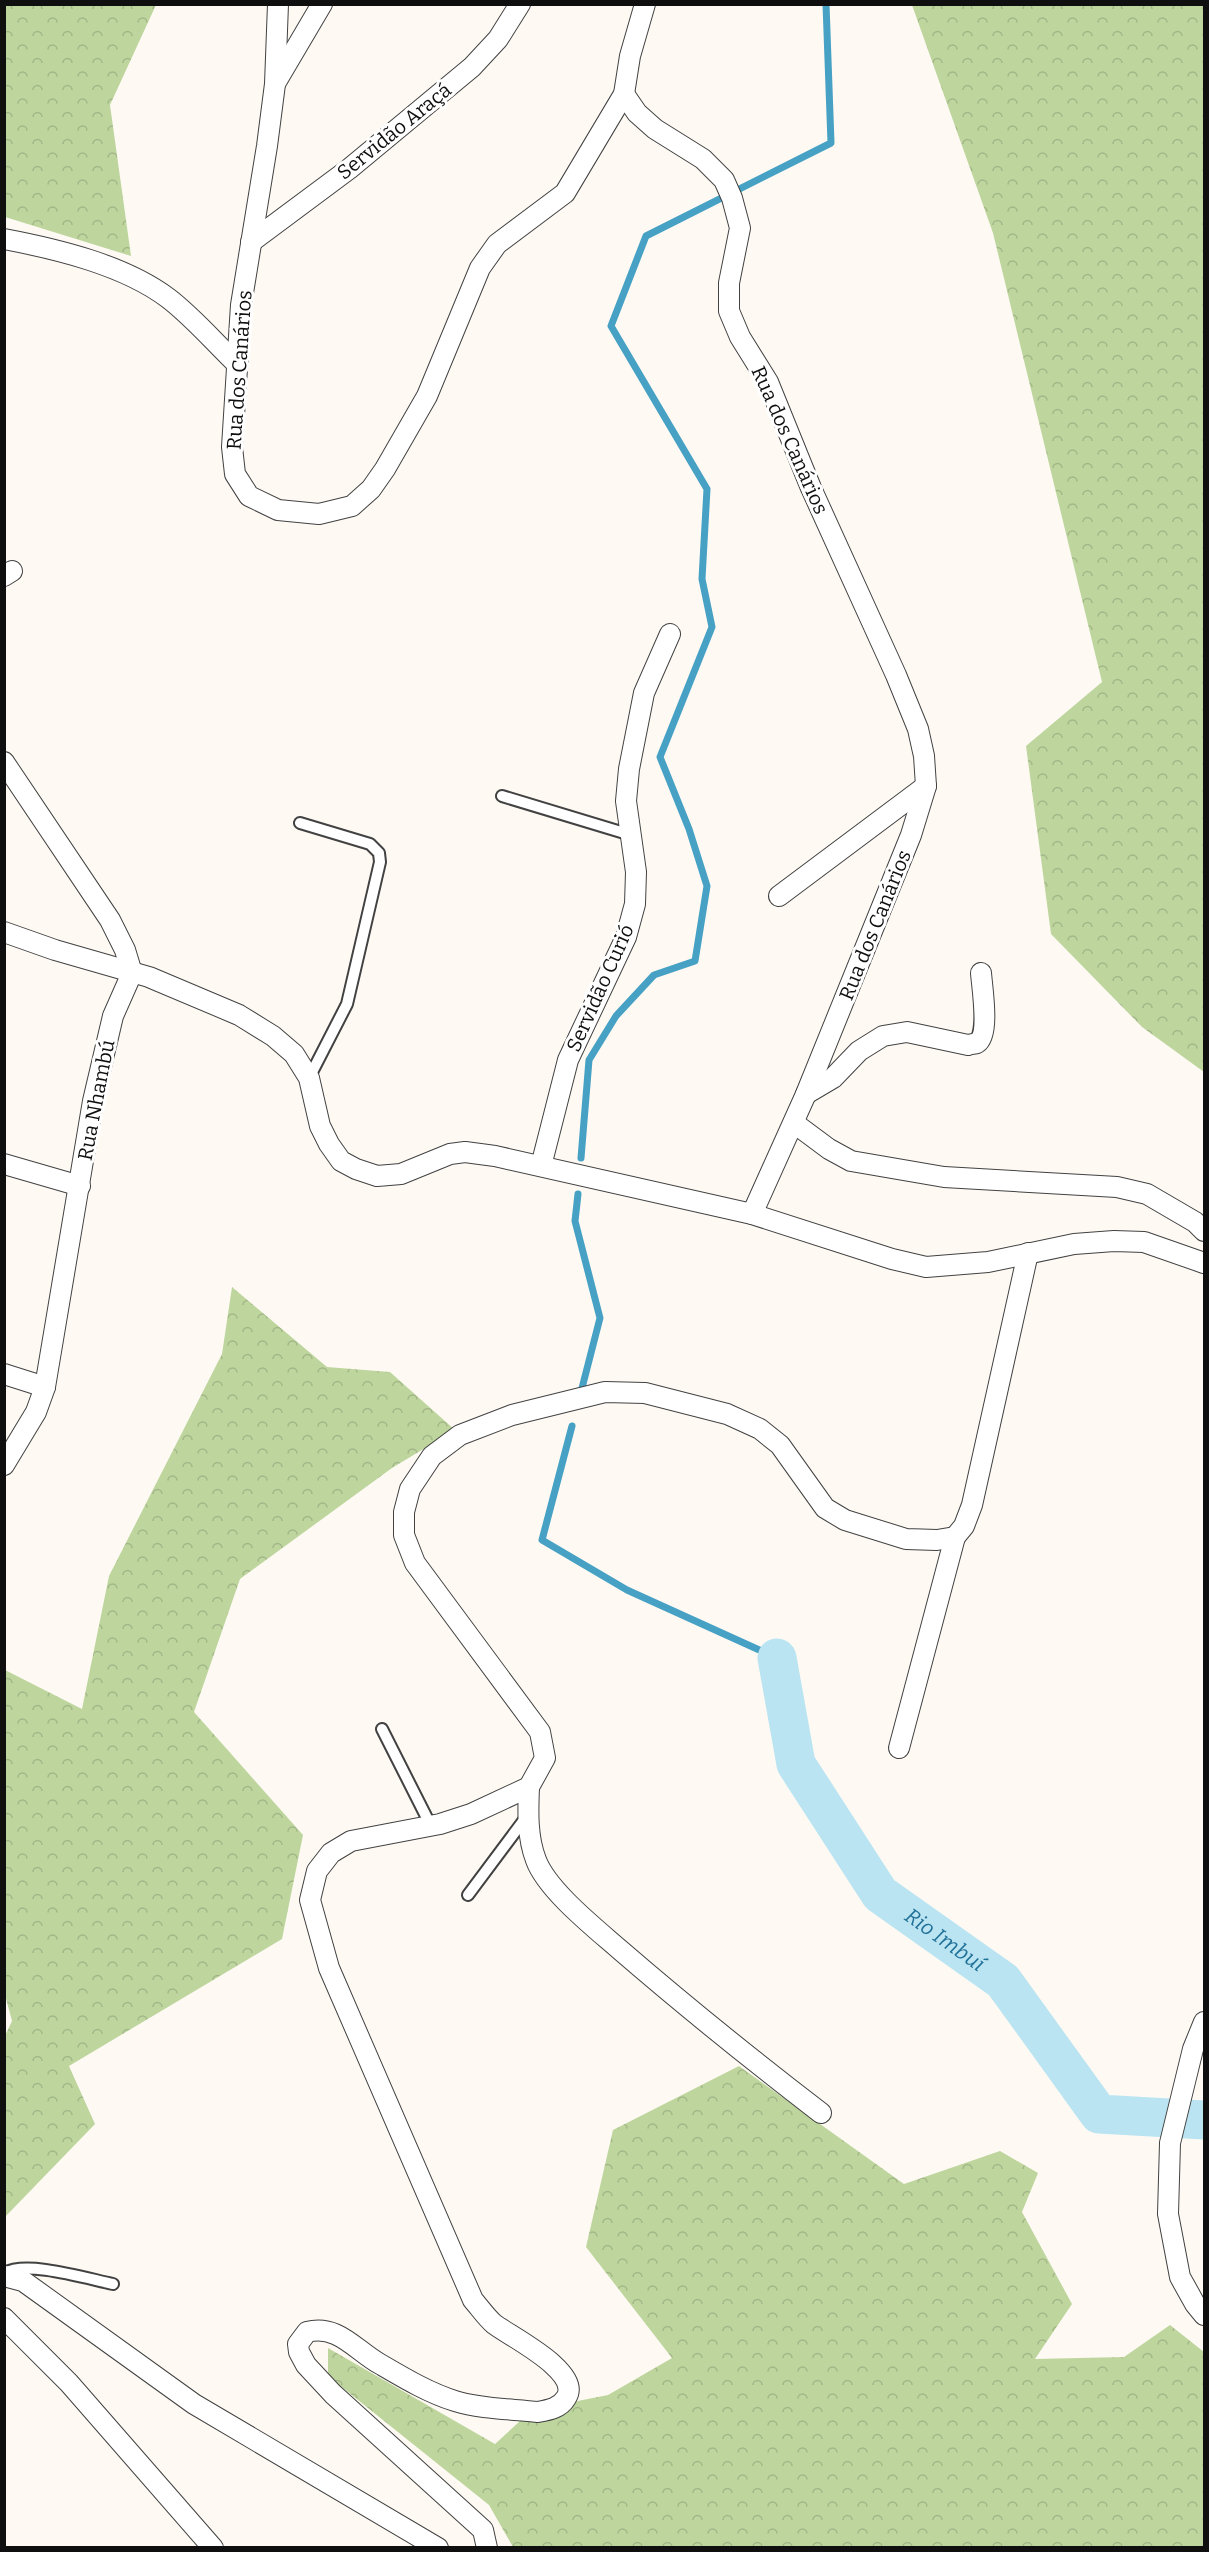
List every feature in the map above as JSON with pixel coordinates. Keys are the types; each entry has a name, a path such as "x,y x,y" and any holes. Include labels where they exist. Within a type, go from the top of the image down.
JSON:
{"street":[{"name":"Rua dos Canários","path":"279,4 275,84 264,175 241,305 232,447 235,474 249,496 278,510 319,514 352,506 371,489 427,396 480,268 497,244 565,193 624,94 637,113 655,129 703,159 728,189 740,228 729,283 729,311 740,337 768,382 811,488 896,675 918,729 924,756 926,786 911,835 806,1094 752,1214"},
{"path":"275,84 322,4"},
{"name":"Servidão Araçá","path":"251,242 349,169 472,67 498,39 520,4"},
{"path":"624,94 630,56 645,4"},
{"path":"4,239 81,257 130,277 167,298 238,365"},
{"name":"Servidão Curió","path":"541,1166 568,1060 626,937 635,904 636,872 626,801 638,718 644,693 670,634"},
{"path":"4,762 110,920 125,950 132,973"},
{"path":"779,896 926,786"},
{"path":"4,932 55,951 149,977 239,1015 273,1036 294,1054 309,1078 320,1126 341,1161 377,1176 401,1174 420,1168 434,1160 465,1152 541,1166 752,1214 892,1259 926,1267 988,1262 1074,1244 1144,1242 1204,1263"},
{"name":"Rua Nhambú","path":"4,1465 36,1412 45,1387 102,1058 113,1016 132,973"},
{"path":"806,1094 833,1078 859,1050 883,1036 907,1032 968,1045 977,1043 982,1036 984,1024 981,973"},
{"path":"794,1123 829,1149 851,1161 944,1177 1118,1187 1147,1194 1195,1222 1204,1231"},
{"path":"4,1164 80,1186"},
{"path":"899,1748 955,1537 964,1526 972,1505 1028,1253"},
{"path":"4,1374 45,1387"},
{"path":"821,2113 736,2048 585,1919 555,1888 536,1861 528,1815 529,1787 545,1758 540,1732 415,1563 404,1535 404,1512 410,1490 432,1456 460,1435 512,1415 605,1392 645,1393 727,1414 760,1429 780,1444 825,1508 845,1520 906,1539 937,1540 955,1537"},
{"path":"489,2546 483,2530 333,2394 306,2365 299,2352 298,2344 307,2332 318,2329 348,2341 377,2363 422,2387 456,2401 538,2412 563,2404 569,2395 569,2384 559,2369 493,2323 473,2300 329,1968 310,1900 316,1870 331,1853 351,1841 431,1826 471,1814 529,1787"},
{"path":"1204,2022 1193,2049 1170,2143 1168,2214 1180,2277 1204,2315"},
{"path":"4,2275 23,2281 194,2404 438,2547"},
{"path":"4,2318 69,2384 213,2547"}],"lane":[{"path":"502,796 631,835"},
{"path":"300,823 370,844 379,853 380,862 346,1004 309,1078"},
{"path":"382,1729 431,1826"},
{"path":"468,1895 528,1815"},
{"path":"4,2275 11,2269 39,2270 113,2284"}],"green space":[{"path":"5,4 156,5 110,105 131,256 5,217"},
{"path":"912,5 1204,5 1204,1072 1142,1027 1051,934 1026,746 1102,682 993,233"},
{"path":"232,1287 327,1367 390,1372 455,1430 392,1468 240,1579 194,1712 303,1835 282,1939 69,2066 95,2124 5,2217 4,2038 12,2021 4,1991 5,1670 82,1709 109,1576 222,1354"},
{"path":"739,2066 904,2184 1000,2151 1038,2173 1022,2212 1072,2304 1035,2359 1124,2357 1170,2325 1204,2352 1204,2547 513,2547 489,2505 328,2376 328,2348 495,2444 532,2410 608,2395 672,2358 586,2247 613,2130"}],"waterway":[{"path":"581,1158 589,1060 616,1016 654,975 695,961 707,886 689,829 660,757 712,627 702,579 707,489 611,326 646,236 831,143 826,4"},
{"path":"578,1194 575,1221 600,1318 582,1388"},
{"path":"572,1426 542,1540 627,1590 777,1658"},
{"name":"Rio Imbuí","path":"777,1658 796,1764 880,1894 1003,1981 1099,2114 1204,2120"}]}
